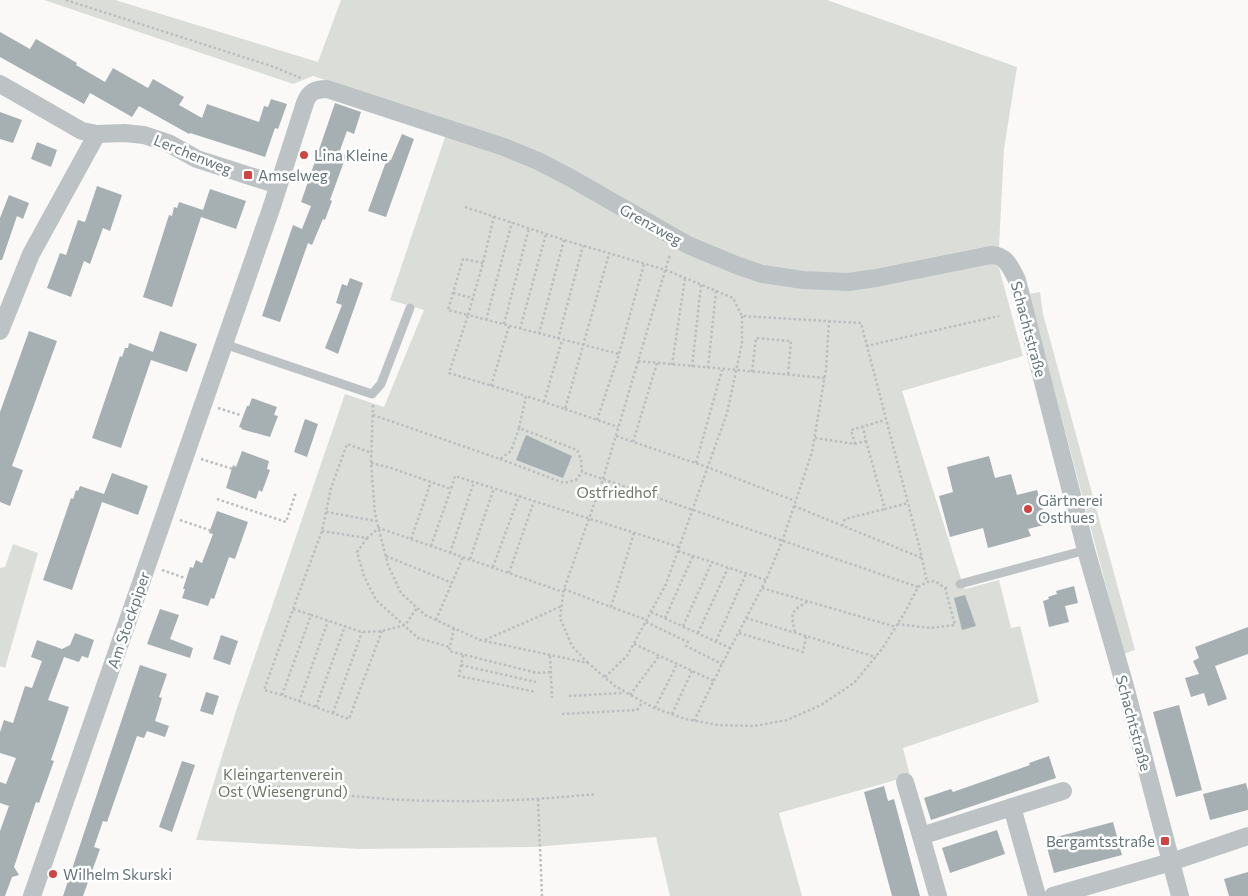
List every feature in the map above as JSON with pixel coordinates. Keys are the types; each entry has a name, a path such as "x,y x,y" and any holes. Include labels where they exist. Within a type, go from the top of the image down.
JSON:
{"street":[{"name":"Lerchenweg","path":"0,84 82,131 97,134 144,134 168,143 197,159 278,186"},
{"name":"Am Stockpiper","path":"32,896 224,344 305,102 314,90"},
{"name":"Grenzweg","path":"314,90 332,90 504,147 569,177 688,244 762,274 803,280 848,282 990,255 1002,257"},
{"path":"0,331 31,254 97,134"},
{"name":"Schachtstraße","path":"1002,257 1010,266 1017,280 1086,550 1126,690 1180,896"},
{"path":"905,782 938,896"},
{"path":"921,836 1063,791"},
{"path":"1012,807 1037,896"},
{"path":"1053,896 1171,862 1248,836"}],"lane":[{"path":"224,344 372,394 382,384 410,308"},
{"path":"960,584 1086,550"}],"path":[{"path":"66,0 274,67 304,79 314,90"},
{"path":"465,206 564,240 666,270 733,298 742,316 742,343 727,413 666,584 627,656 605,677"},
{"path":"494,216 473,298 449,373 526,396 618,428"},
{"path":"486,320 512,222"},
{"path":"504,324 529,228"},
{"path":"520,329 546,234"},
{"path":"539,334 564,240"},
{"path":"558,339 584,246"},
{"path":"565,409 609,254"},
{"path":"483,263 463,259 448,310 619,354"},
{"path":"597,420 619,354 644,264"},
{"path":"666,270 603,479 563,590 560,618 572,646 588,663 630,695 655,708 694,721 718,725 754,726 787,720 821,705 854,683 876,657 897,625 918,587 927,582 935,581 945,588 955,625 930,628 897,625 762,588"},
{"path":"672,365 685,278"},
{"path":"692,367 701,285"},
{"path":"708,368 716,291"},
{"path":"453,293 473,298"},
{"path":"742,316 861,323 927,582"},
{"path":"866,346 999,316"},
{"path":"694,721 766,580 796,501 815,438 825,378 829,321"},
{"path":"491,386 509,326"},
{"path":"752,372 756,338 791,341 788,375"},
{"path":"544,402 562,340"},
{"path":"638,361 825,378"},
{"path":"634,442 658,363"},
{"path":"696,463 722,370"},
{"path":"372,394 371,463 377,521 388,565 401,593 424,615 484,640 588,663"},
{"path":"500,459 511,451 519,428 526,396"},
{"path":"203,404 240,415"},
{"path":"373,415 564,483 576,480 582,472 581,459 577,450 519,428"},
{"path":"854,444 850,430 886,420"},
{"path":"863,427 885,509"},
{"path":"616,436 708,467 796,501"},
{"path":"815,438 854,444 866,441"},
{"path":"372,453 347,444 331,488 322,531 264,690 349,719 382,631"},
{"path":"186,454 233,469"},
{"path":"371,463 451,489"},
{"path":"582,472 918,587"},
{"path":"431,546 455,476 634,533 693,556 766,580"},
{"path":"411,539 431,482"},
{"path":"450,552 474,482"},
{"path":"470,559 494,488"},
{"path":"218,499 286,522 296,492"},
{"path":"493,567 519,496"},
{"path":"509,573 534,501"},
{"path":"842,526 845,519 908,503"},
{"path":"794,506 922,558"},
{"path":"326,512 377,521"},
{"path":"164,514 212,530"},
{"path":"379,528 611,607 646,621 688,642 686,646 722,664"},
{"path":"379,528 367,538 357,552 364,576 376,600 418,638 450,647"},
{"path":"322,531 367,538"},
{"path":"611,607 634,533"},
{"path":"386,556 452,583"},
{"path":"665,618 693,556"},
{"path":"436,620 463,557"},
{"path":"683,626 712,562"},
{"path":"147,565 185,578"},
{"path":"698,633 728,568"},
{"path":"716,641 746,574"},
{"path":"945,588 960,584"},
{"path":"795,632 792,613 794,609 809,601"},
{"path":"484,640 562,606"},
{"path":"293,609 362,632 382,631 404,625 417,608"},
{"path":"651,612 730,648"},
{"path":"282,696 310,615"},
{"path":"746,618 876,657"},
{"path":"299,702 328,621"},
{"path":"316,708 345,626"},
{"path":"454,628 449,651 537,673 551,672"},
{"path":"333,714 362,632"},
{"path":"738,633 803,652 806,636"},
{"path":"634,644 714,681"},
{"path":"463,655 459,676 536,692"},
{"path":"550,656 552,698"},
{"path":"630,695 659,656"},
{"path":"655,708 677,664"},
{"path":"461,665 536,682"},
{"path":"672,714 692,671"},
{"path":"569,696 621,693 623,691"},
{"path":"562,714 638,710 643,702"},
{"path":"245,778 253,778 262,785 381,799 443,802 538,799 596,794"},
{"path":"538,799 542,896"}],"green space":[{"path":"44,0 115,0 318,62 341,0 827,0 1017,67 1004,149 999,247 847,275 763,268 704,244 658,218 437,117 313,76 293,84"},
{"name":"Ostfriedhof","path":"446,134 502,152 762,280 992,262 999,268 1023,356 902,391 965,589 999,580 1011,628 1020,626 1039,702 903,748 910,776 779,813 802,896 670,896 656,837 534,847 360,849 196,840 236,711 345,394 384,407 424,310 390,300"},
{"path":"1040,292 1043,314 1135,650 1124,654 1029,294"},
{"path":"13,544 38,553 5,668 0,666 0,568 5,567"}],"building":[{"path":"0,32 30,49 36,39 105,82 113,68 148,88 153,79 184,97 179,105 202,118 207,104 259,122 264,106 268,107 271,99 287,104 278,129 275,128 265,157 189,134 139,106 132,117 90,93 84,104 0,57"},
{"path":"335,103 361,112 354,134 347,131 339,153 346,156 330,200 332,201 312,245 308,243 280,322 262,316 293,225 302,229 311,206 301,202"},
{"path":"0,112 22,120 13,143 0,139"},
{"path":"402,134 414,139 386,217 368,211 387,159 391,160"},
{"path":"37,142 57,150 51,167 31,159"},
{"path":"97,186 122,195 110,231 103,228 90,264 84,261 71,297 47,288 60,253 66,255 78,220 85,222"},
{"path":"210,189 246,201 236,229 201,217 172,307 143,297 169,215 172,216 174,207 177,208 179,202 203,210"},
{"path":"9,195 29,203 23,219 17,216 2,260 0,260 0,218"},
{"path":"350,278 363,283 338,354 325,348 342,305 336,303 342,284 347,286"},
{"path":"29,331 57,341 12,466 23,470 10,506 0,502 0,412"},
{"path":"160,331 197,344 187,372 151,360 121,448 92,438 120,356 122,357 125,348 128,348 129,343 153,352"},
{"path":"252,398 277,407 274,415 278,416 270,437 239,427"},
{"path":"305,419 318,424 307,457 294,452"},
{"path":"526,435 572,456 563,478 516,460"},
{"path":"242,451 269,461 267,469 270,470 262,492 259,490 256,499 226,488 233,465 236,467"},
{"path":"989,456 995,478 1011,474 1017,495 1037,490 1048,524 1028,529 1031,536 988,548 983,528 950,537 939,496 953,492 947,467"},
{"path":"112,473 148,486 138,515 102,502 72,590 43,580 71,498 73,499 76,490 78,491 80,486 104,494"},
{"path":"217,511 248,522 235,559 229,557 214,599 211,598 208,606 182,598 190,567 193,568 196,560 202,563 213,534 209,533"},
{"path":"1074,586 1078,603 1065,606 1069,622 1049,627 1043,601 1057,594 1056,591"},
{"path":"965,595 976,626 962,630 954,598"},
{"path":"160,609 179,615 170,639 193,648 190,658 147,644"},
{"path":"1248,627 1248,654 1215,666 1227,699 1208,706 1204,693 1191,697 1185,678 1199,674 1193,661 1199,658 1195,647"},
{"path":"75,633 94,640 88,658 82,656 79,662 64,657 48,700 69,707 51,760 54,761 39,803 36,802 14,867 19,875 12,877 5,896 0,896 0,831 9,806 0,803 0,782 6,784 16,758 0,753 0,732 4,720 13,723 25,686 32,688 42,661 31,657 37,640 62,649 70,645"},
{"path":"221,635 238,641 230,665 213,659"},
{"path":"140,665 167,674 159,697 162,698 155,721 169,726 165,737 147,731 144,738 137,736 107,822 103,821 94,847 100,849 83,896 63,896"},
{"path":"206,692 219,696 213,715 200,711"},
{"path":"1179,705 1202,790 1176,797 1153,712"},
{"path":"1049,756 1056,778 931,820 924,798 951,789 953,792 1030,765 1029,763"},
{"path":"182,761 195,765 172,832 159,827"},
{"path":"1246,783 1248,810 1210,820 1203,794"},
{"path":"884,786 888,801 894,799 920,896 892,896 864,792"},
{"path":"1113,822 1122,855 1054,873 1045,840"},
{"path":"997,830 1005,854 950,873 942,848"},
{"path":"1248,872 1248,896 1229,896 1224,879"}],"place":[{"name":"Lina Kleine","path":"304,155"},
{"name":"Amselweg","path":"248,175"},
{"name":"Gärtnerei Osthues","path":"1028,509"},
{"name":"Bergamtsstraße","path":"1165,841"},
{"name":"Wilhelm Skurski","path":"53,874"}],"park label":[{"name":"Kleingartenverein Ost (Wiesengrund)","path":"283,782"}]}
